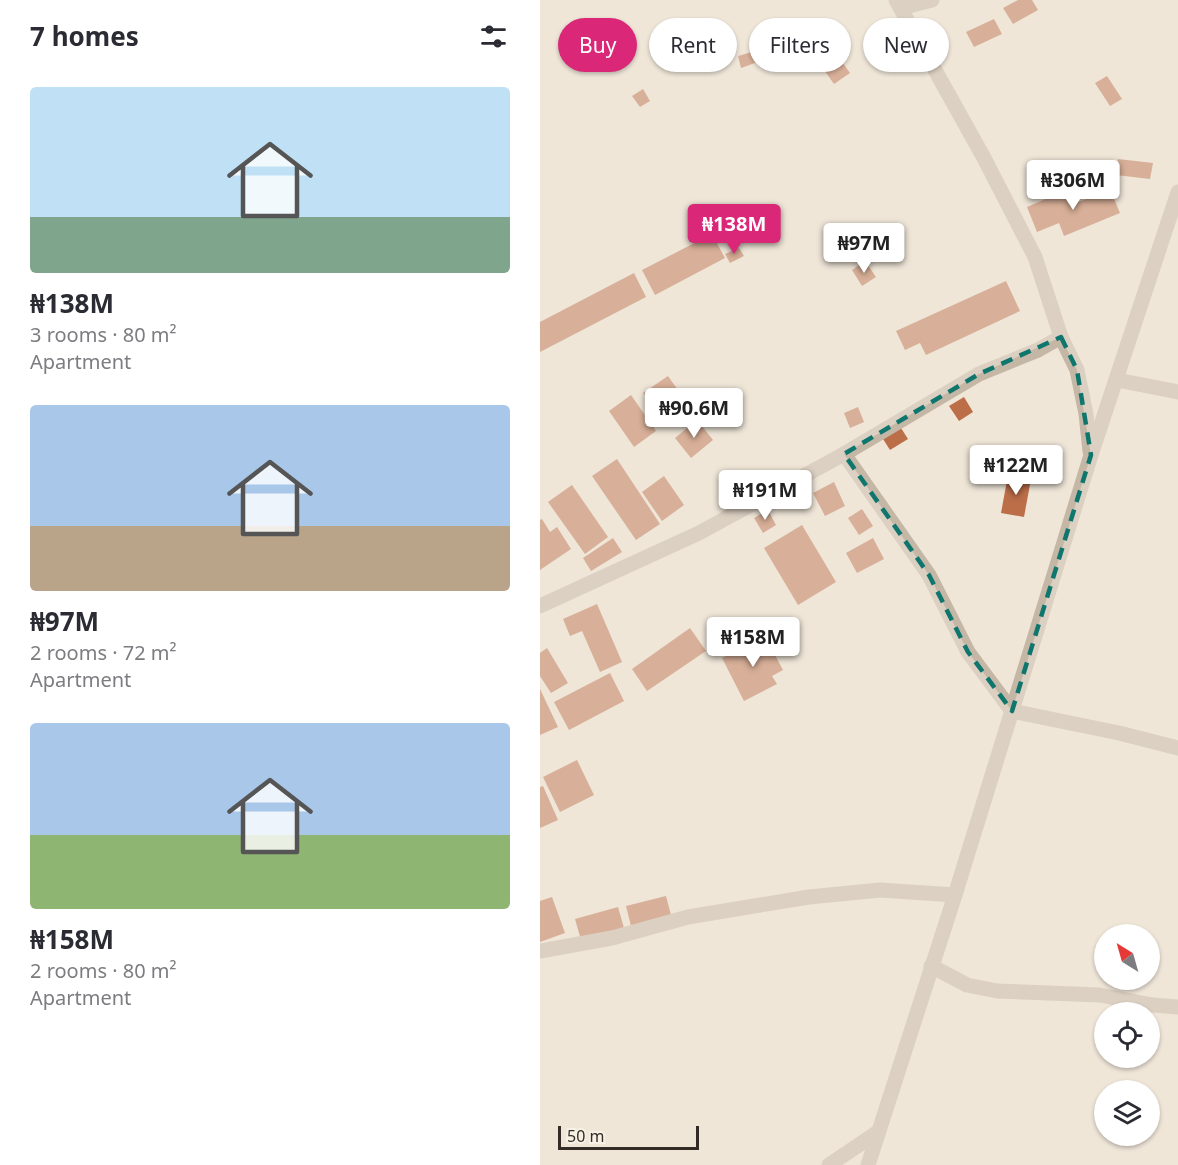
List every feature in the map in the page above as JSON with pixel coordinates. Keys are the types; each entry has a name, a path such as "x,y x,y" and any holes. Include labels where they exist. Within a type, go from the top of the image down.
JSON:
{"street":[{"path":"932,0 899,4 984,158 1035,257 1061,338 1077,370 1091,455"},
{"path":"868,1165 956,895 1091,455 1178,192"},
{"path":"540,606 699,532 844,454 979,374 1061,338"},
{"path":"1117,380 1178,392"},
{"path":"844,454 929,574 968,652 1012,711 1119,733 1178,748"},
{"path":"540,951 612,938 688,917 809,897 880,890 956,895"},
{"path":"931,966 967,985 997,991 1100,995 1153,1005 1178,1007"},
{"path":"829,1165 878,1132"}],"highlighted area":[{"path":"1061,337 1077,370 1091,455 1012,711 968,652 929,575 844,454 979,374"}],"building":[{"path":"1018,0 1032,0 1038,10 1013,24 1003,8"},
{"path":"994,19 1002,34 974,47 966,32"},
{"path":"749,53 749,65 741,68 738,56"},
{"path":"825,72 849,72 850,73 834,84"},
{"path":"1107,76 1122,99 1110,106 1095,83"},
{"path":"643,89 650,101 640,107 632,96"},
{"path":"1118,159 1153,163 1150,179 1116,175"},
{"path":"1073,187 1079,202 1110,189 1120,213 1064,236 1059,223 1037,232 1027,207"},
{"path":"712,234 725,258 655,295 642,270"},
{"path":"739,248 744,256 730,263 725,254"},
{"path":"865,261 876,277 862,286 852,270"},
{"path":"634,273 646,297 540,352 540,322"},
{"path":"1006,281 1020,311 926,355 920,343 905,350 896,331"},
{"path":"668,376 692,410 668,427 643,393"},
{"path":"631,395 656,431 634,447 609,411"},
{"path":"964,397 973,412 959,421 949,406"},
{"path":"858,407 864,422 850,428 844,413"},
{"path":"697,420 713,440 691,458 675,438"},
{"path":"901,428 908,439 890,450 883,439"},
{"path":"617,459 660,524 636,540 592,476"},
{"path":"1008,475 1031,479 1024,517 1001,513"},
{"path":"664,476 684,505 662,521 642,492"},
{"path":"834,482 845,506 825,516 813,493"},
{"path":"572,485 608,537 585,554 548,502"},
{"path":"862,509 873,526 859,535 848,518"},
{"path":"768,510 776,525 763,533 754,518"},
{"path":"542,519 550,532 557,527 571,549 540,570 540,520"},
{"path":"802,525 836,582 798,605 764,548"},
{"path":"613,538 622,552 591,571 583,558"},
{"path":"873,538 884,559 857,573 846,553"},
{"path":"597,604 622,662 600,672 582,631 570,636 563,619"},
{"path":"690,628 706,651 647,691 632,669"},
{"path":"765,636 783,670 772,676 777,684 744,701 722,658"},
{"path":"547,648 568,683 551,693 540,676 540,653"},
{"path":"610,673 624,701 569,730 554,702"},
{"path":"540,689 558,727 540,735"},
{"path":"577,760 594,795 560,812 543,777"},
{"path":"543,786 558,820 540,828 540,787"},
{"path":"666,896 671,915 631,926 626,906"},
{"path":"552,897 565,933 540,942 540,901"},
{"path":"618,907 624,928 581,940 575,919"}]}
